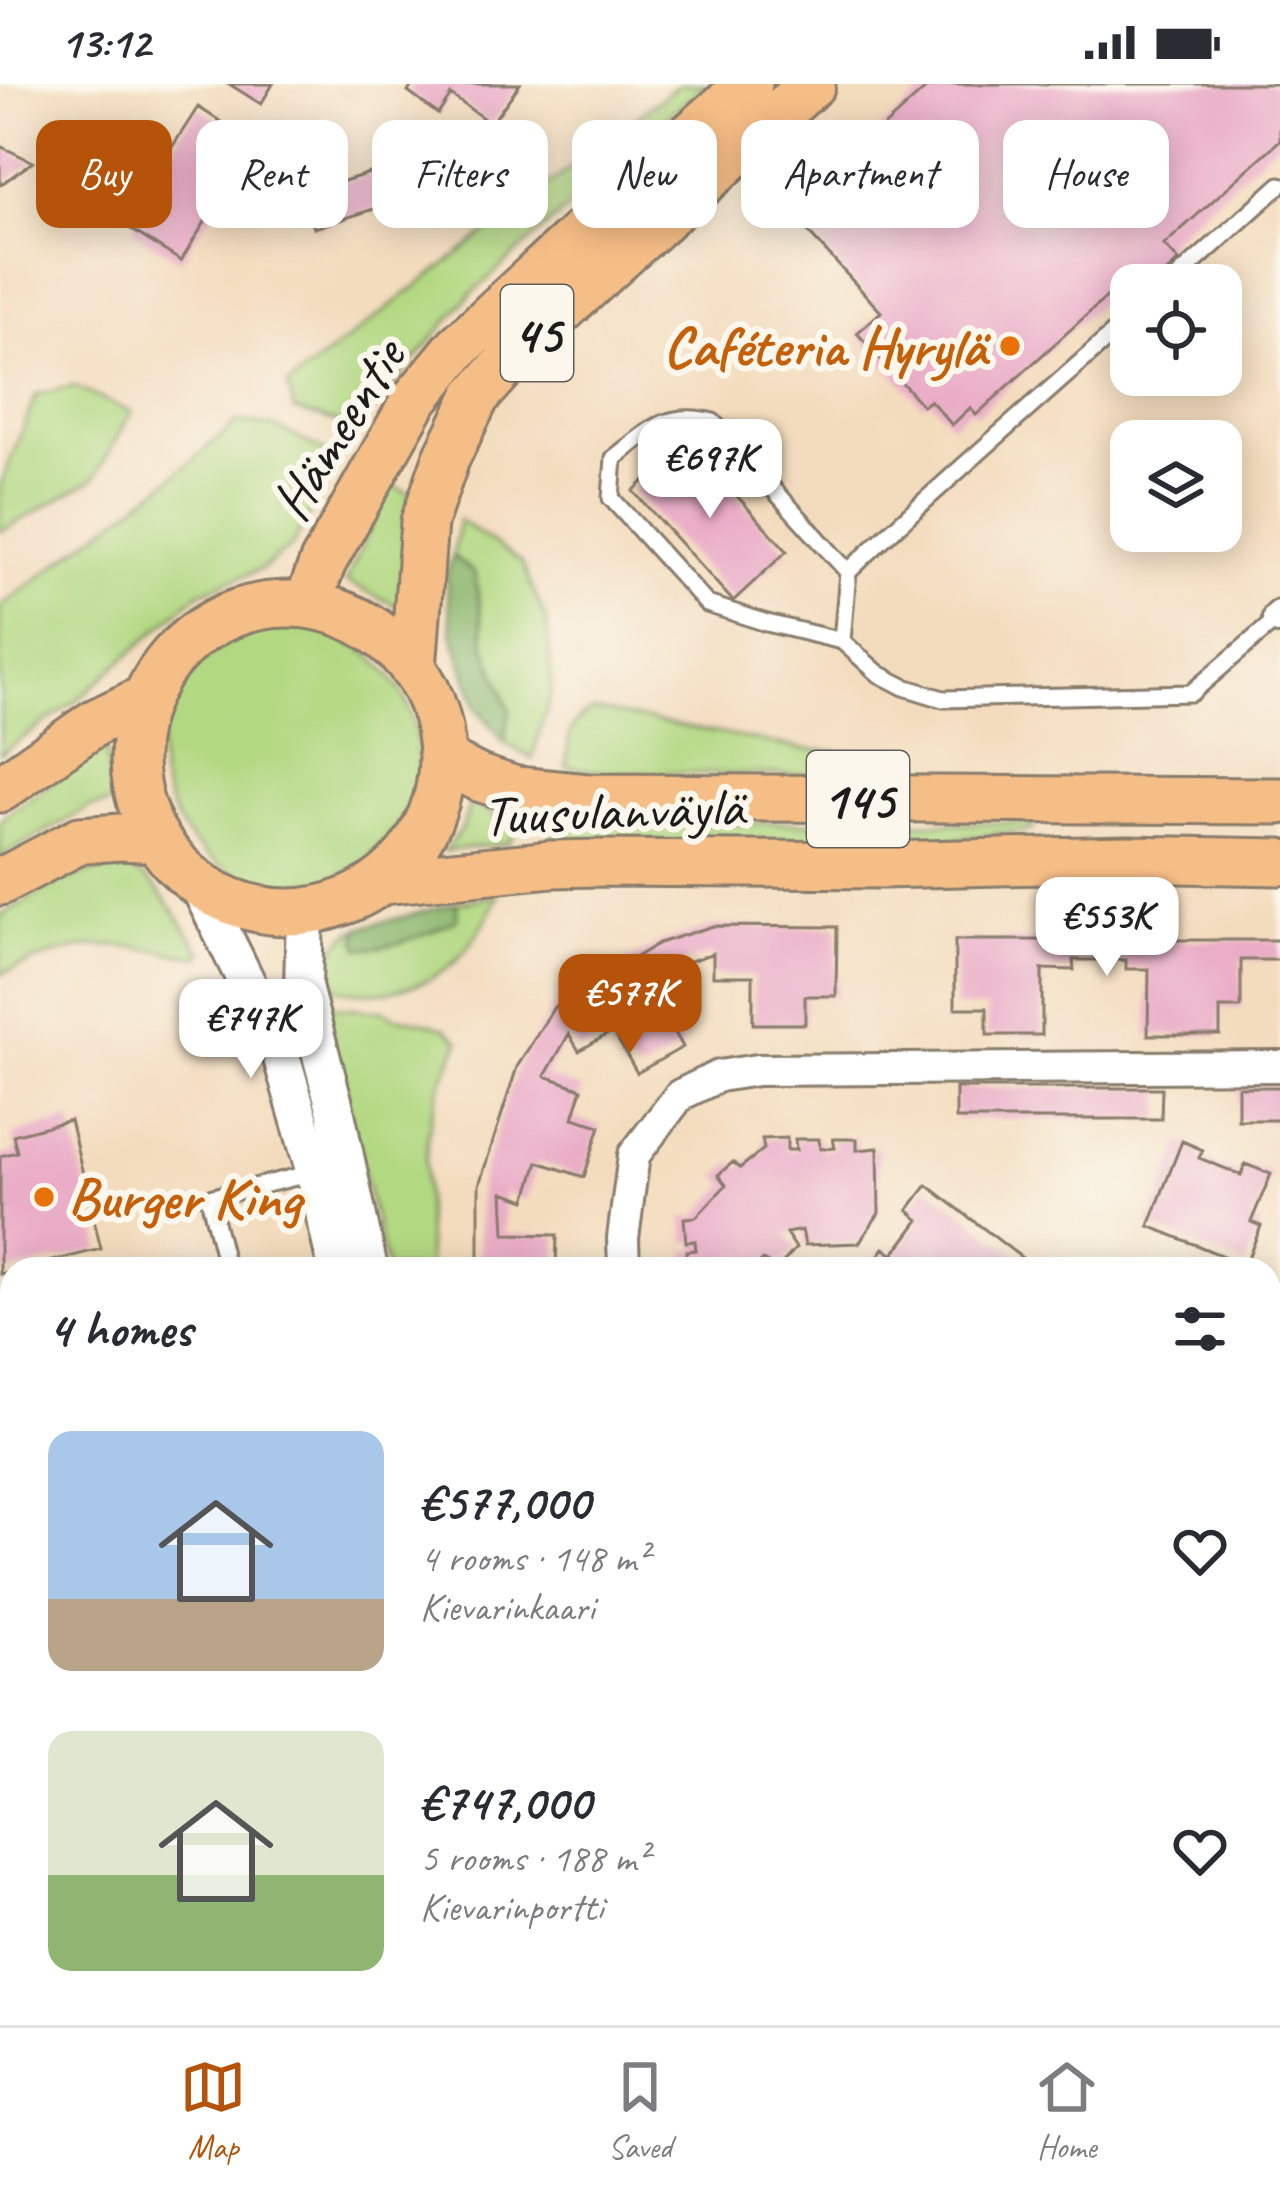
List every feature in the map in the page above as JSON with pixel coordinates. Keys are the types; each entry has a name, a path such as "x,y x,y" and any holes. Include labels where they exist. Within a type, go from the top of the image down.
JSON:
{"main road":[{"name":"Hämeentie","path":"307,605 354,503 415,399 458,347 749,84"},
{"name":"Hämeentie","path":"413,669 424,522 446,459 476,397 522,346 812,84"},
{"path":"0,882 80,840 157,839 144,813 136,770 138,726 160,672 212,624 252,608 279,604 335,611 385,637 413,669"},
{"name":"45","path":"157,839 197,882 249,907 305,912 345,901 382,881 419,840 440,788 440,732 433,705 413,669"},
{"path":"0,789 96,722 146,698"},
{"name":"Tuusulanväylä","path":"442,760 516,790 588,797 1280,801"},
{"name":"Tuusulanväylä","path":"382,881 552,864 1280,862"}],"street":[{"path":"197,882 279,1048 364,1257"},
{"path":"305,912 303,987 330,1166 336,1257"},
{"path":"624,1257 634,1155 680,1095 719,1076 758,1070 1280,1066"}],"lane":[{"path":"1192,264 1280,185"},
{"path":"842,641 848,572 1110,336"},
{"path":"848,572 713,422 688,416 652,428 614,458 611,498 707,604 842,641 879,674 943,699 1191,693 1279,617"},
{"path":"224,1257 209,1198 330,1166"}],"green space":[{"path":"680,84 705,84 665,120 633,120"},
{"path":"572,167 572,203 548,225 548,185"},
{"path":"492,228 545,228 469,296 357,428 294,410 288,385"},
{"path":"72,386 131,412 94,479 0,532 0,487 36,395"},
{"path":"237,422 274,426 337,458 293,545 262,569 200,592 76,701 0,754 0,607 172,478"},
{"path":"390,484 416,497 402,608 346,582"},
{"path":"459,520 521,562 547,622 552,690 532,759 504,742 510,711 485,645 475,574 453,556"},
{"path":"453,556 475,574 485,645 510,711 504,742 477,708 452,632 446,575"},
{"path":"289,627 338,637 380,665 408,707 418,756 408,805 380,847 338,875 289,885 240,875 198,847 170,805 160,756 170,707 198,665 240,637"},
{"path":"595,710 802,749 907,757 911,776 607,772 566,767 574,725"},
{"path":"100,748 106,749 112,800 90,807 0,857 0,820"},
{"path":"470,803 496,816 520,818 509,843 444,851 462,829"},
{"path":"557,823 1033,823 1032,830 934,841 547,841"},
{"path":"109,869 132,871 147,879 203,953 200,957 94,946 0,974 0,916 66,880"},
{"path":"498,895 466,950 428,980 372,992 345,990 319,979 339,943 360,928 357,938 457,918 457,903"},
{"path":"457,903 457,919 447,924 396,944 360,948 360,928"},
{"path":"323,1006 383,1011 445,1028 460,1041 438,1091 427,1141 428,1257 384,1257"}],"building":[{"path":"229,84 273,84 261,104"},
{"path":"413,84 520,84 494,120 485,120 451,95 438,114 408,92"},
{"path":"931,84 1280,84 1280,140 1164,245 1179,261 1110,264 1110,294 976,415 970,408 952,425 930,400 923,406 857,333 881,312 805,228 979,228 979,120 891,120"},
{"path":"198,107 218,120 196,120 196,228 201,228 181,261 132,230 172,228 172,147"},
{"path":"0,146 33,162 0,185"},
{"path":"372,172 372,210 348,217 348,180"},
{"path":"687,441 787,551 733,601 633,491"},
{"path":"713,926 837,927 836,996 805,996 805,1024 753,1024 753,976 713,976 713,953 673,967 695,1006 669,1022 683,1047 637,1073 613,1031 579,1051 569,1034 545,1076 582,1089 573,1118 600,1126 584,1177 538,1162 526,1200 503,1192 505,1234 557,1235 556,1257 479,1257 479,1185 517,1067 554,1007 659,943"},
{"path":"955,940 1280,940 1280,960 1241,960 1241,1008 1220,1008 1220,1035 1148,1035 1149,969 1126,969 1126,960 1073,960 1074,970 1042,969 1042,1035 987,1035 987,1008 955,1008"},
{"path":"1238,1087 1280,1087 1280,1120 1238,1120"},
{"path":"956,1088 1162,1088 1161,1119 956,1119"},
{"name":"Burger King","path":"70,1120 101,1249 69,1257 0,1257 0,1156 17,1152 13,1135"},
{"path":"787,1138 787,1150 796,1150 795,1139 819,1139 820,1149 835,1148 833,1139 857,1139 857,1150 878,1148 879,1213 859,1243 805,1245 802,1230 786,1233 796,1248 788,1257 686,1257 686,1251 696,1250 695,1241 686,1242 684,1218 696,1217 726,1185 718,1175 733,1162 740,1168 764,1149 762,1139"},
{"path":"1182,1141 1203,1150 1199,1158 1241,1175 1245,1164 1271,1174 1251,1222 1261,1226 1248,1257 1225,1257 1149,1226"},
{"path":"927,1185 1021,1257 877,1257 884,1248 893,1255 919,1220 908,1210"}],"place":[{"name":"Caféteria Hyrylä","path":"1010,346"},
{"name":"Burger King","path":"44,1197"}]}
